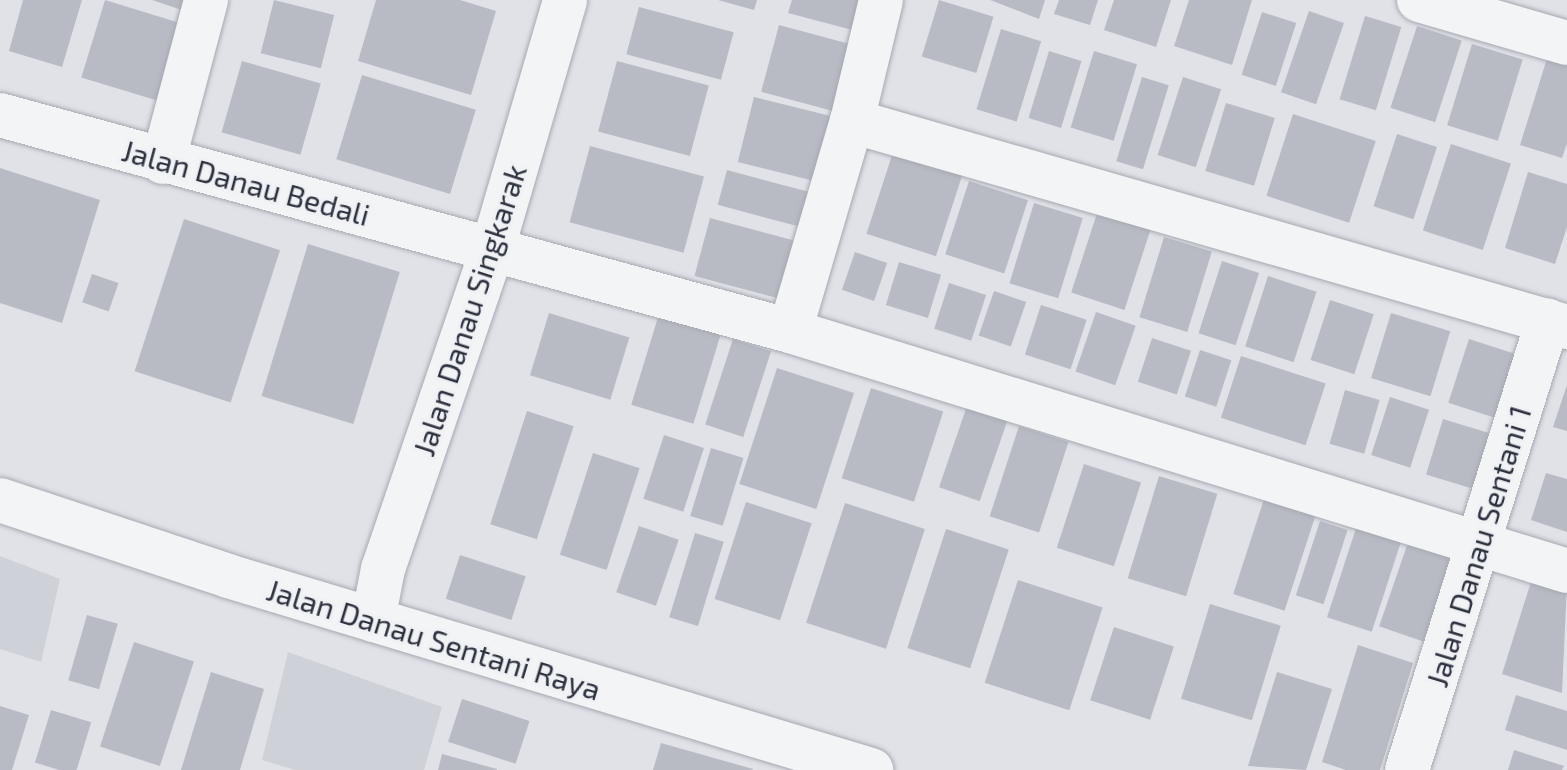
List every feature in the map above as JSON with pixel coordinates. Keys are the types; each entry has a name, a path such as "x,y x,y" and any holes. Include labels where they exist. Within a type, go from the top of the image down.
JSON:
{"street":[{"path":"163,162 206,0"},
{"name":"Jalan Danau Singkarak","path":"373,620 383,569 493,247 565,0"},
{"path":"790,331 852,121 881,0"},
{"path":"1419,0 1567,43"},
{"name":"Jalan Danau Bedali","path":"0,115 163,162 493,247 790,331 1478,547 1567,571"},
{"path":"852,121 1557,324"},
{"name":"Jalan Danau Sentani 1","path":"1407,770 1478,547 1557,324"},
{"name":"Jalan Danau Sentani Raya","path":"0,500 373,620 780,758 871,770"}],"shaded area":[{"path":"0,556 60,579 41,662 0,649"},
{"path":"288,652 442,707 424,770 295,770 262,760"}],"building":[{"path":"23,0 82,0 62,67 9,51"},
{"path":"105,0 187,25 164,103 81,77"},
{"path":"152,0 185,0 182,10"},
{"path":"274,0 334,15 321,68 261,53"},
{"path":"376,0 460,0 496,11 471,95 358,61"},
{"path":"718,0 757,0 754,10"},
{"path":"792,0 869,0 860,32 788,13"},
{"path":"939,0 994,17 976,73 922,56"},
{"path":"990,0 1045,0 1039,19"},
{"path":"1059,0 1098,0 1090,25 1054,14"},
{"path":"1114,0 1171,0 1156,47 1104,30"},
{"path":"1189,0 1252,0 1232,65 1174,46"},
{"path":"639,7 734,32 721,80 626,54"},
{"path":"1309,11 1344,23 1316,104 1281,92"},
{"path":"1262,12 1296,23 1276,86 1242,75"},
{"path":"1365,16 1401,27 1376,110 1340,99"},
{"path":"779,25 859,46 841,113 761,92"},
{"path":"1417,26 1462,41 1435,122 1390,108"},
{"path":"1001,29 1041,41 1017,122 976,109"},
{"path":"1472,44 1523,59 1498,141 1447,125"},
{"path":"1049,51 1082,61 1061,128 1029,118"},
{"path":"1094,51 1137,64 1114,141 1071,128"},
{"path":"1549,52 1567,57 1567,143 1562,158 1520,145"},
{"path":"242,61 321,84 300,155 222,132"},
{"path":"617,61 709,86 690,156 598,132"},
{"path":"362,75 476,110 450,194 336,159"},
{"path":"1142,77 1169,85 1143,169 1116,161"},
{"path":"1183,77 1221,89 1196,167 1158,155"},
{"path":"754,97 832,116 815,181 738,162"},
{"path":"1226,103 1275,118 1254,186 1205,171"},
{"path":"1293,114 1376,141 1349,223 1266,196"},
{"path":"1397,134 1437,147 1413,219 1374,206"},
{"path":"1451,144 1511,163 1483,250 1423,231"},
{"path":"590,146 704,177 684,253 570,222"},
{"path":"894,149 963,172 936,256 866,234"},
{"path":"0,168 100,200 62,323 0,303"},
{"path":"727,170 820,195 810,230 718,205"},
{"path":"1528,172 1567,184 1567,227 1555,264 1505,248"},
{"path":"969,181 1028,200 1004,273 945,254"},
{"path":"1034,203 1083,218 1058,298 1009,283"},
{"path":"1099,207 1152,224 1124,310 1071,293"},
{"path":"710,218 798,242 782,300 694,276"},
{"path":"184,219 280,250 231,402 135,371"},
{"path":"1164,237 1212,252 1187,332 1139,317"},
{"path":"308,244 400,272 353,424 262,396"},
{"path":"855,252 887,263 874,301 842,290"},
{"path":"1222,261 1259,273 1236,345 1199,333"},
{"path":"899,262 941,275 928,318 886,305"},
{"path":"92,274 118,283 109,311 82,302"},
{"path":"1268,276 1317,292 1294,362 1245,346"},
{"path":"949,283 986,295 971,341 934,329"},
{"path":"994,291 1026,302 1011,347 979,335"},
{"path":"1330,300 1374,314 1354,374 1311,360"},
{"path":"1041,305 1087,320 1071,369 1025,354"},
{"path":"1096,312 1136,326 1115,385 1075,372"},
{"path":"549,313 629,338 610,400 530,375"},
{"path":"1391,313 1450,331 1430,396 1371,378"},
{"path":"659,314 721,333 693,424 631,405"},
{"path":"1152,338 1191,351 1177,394 1138,382"},
{"path":"733,339 771,351 743,437 705,425"},
{"path":"1469,339 1523,357 1503,420 1448,403"},
{"path":"1200,350 1231,360 1216,407 1185,397"},
{"path":"1241,356 1326,384 1306,445 1221,418"},
{"path":"777,368 854,393 816,509 739,484"},
{"path":"1567,385 1567,431 1553,427"},
{"path":"871,388 943,411 914,502 842,478"},
{"path":"1345,390 1380,400 1364,454 1330,444"},
{"path":"1390,397 1429,410 1410,468 1371,455"},
{"path":"968,403 1009,417 980,501 939,487"},
{"path":"527,411 574,426 537,539 490,524"},
{"path":"1443,419 1507,439 1490,494 1426,474"},
{"path":"1019,426 1068,442 1039,532 990,516"},
{"path":"664,435 704,448 683,512 643,499"},
{"path":"711,448 744,458 723,526 690,516"},
{"path":"593,453 640,468 607,570 560,555"},
{"path":"1084,464 1141,483 1114,566 1057,548"},
{"path":"1546,473 1567,479 1567,532 1531,520"},
{"path":"1159,476 1217,494 1186,596 1128,578"},
{"path":"1265,496 1316,513 1285,611 1233,594"},
{"path":"746,502 812,523 780,620 714,599"},
{"path":"845,503 925,529 886,649 806,623"},
{"path":"1320,521 1348,530 1323,604 1296,595"},
{"path":"1357,525 1402,540 1372,632 1327,617"},
{"path":"639,526 679,540 656,606 616,592"},
{"path":"1413,528 1471,548 1437,646 1379,626"},
{"path":"946,529 1009,549 970,668 907,648"},
{"path":"695,533 724,542 698,626 669,617"},
{"path":"460,555 526,576 511,620 446,599"},
{"path":"1534,572 1567,583 1562,693 1502,674"},
{"path":"1018,580 1103,608 1069,710 985,683"},
{"path":"1210,604 1281,626 1252,720 1181,699"},
{"path":"87,615 118,624 99,689 68,680"},
{"path":"1114,627 1174,646 1150,720 1090,700"},
{"path":"134,642 194,661 160,766 100,747"},
{"path":"1358,645 1413,663 1380,770 1346,770 1322,762"},
{"path":"211,672 264,689 240,770 181,770"},
{"path":"1277,672 1332,689 1306,770 1248,766"},
{"path":"1516,695 1567,711 1567,750 1505,730"},
{"path":"462,699 530,721 516,764 448,742"},
{"path":"0,706 29,715 12,770 0,770"},
{"path":"51,710 91,722 77,770 59,770 35,763"},
{"path":"661,743 753,769 653,770"},
{"path":"1514,750 1564,766 1562,770 1508,770"},
{"path":"442,754 497,769 497,770 438,770"}]}
